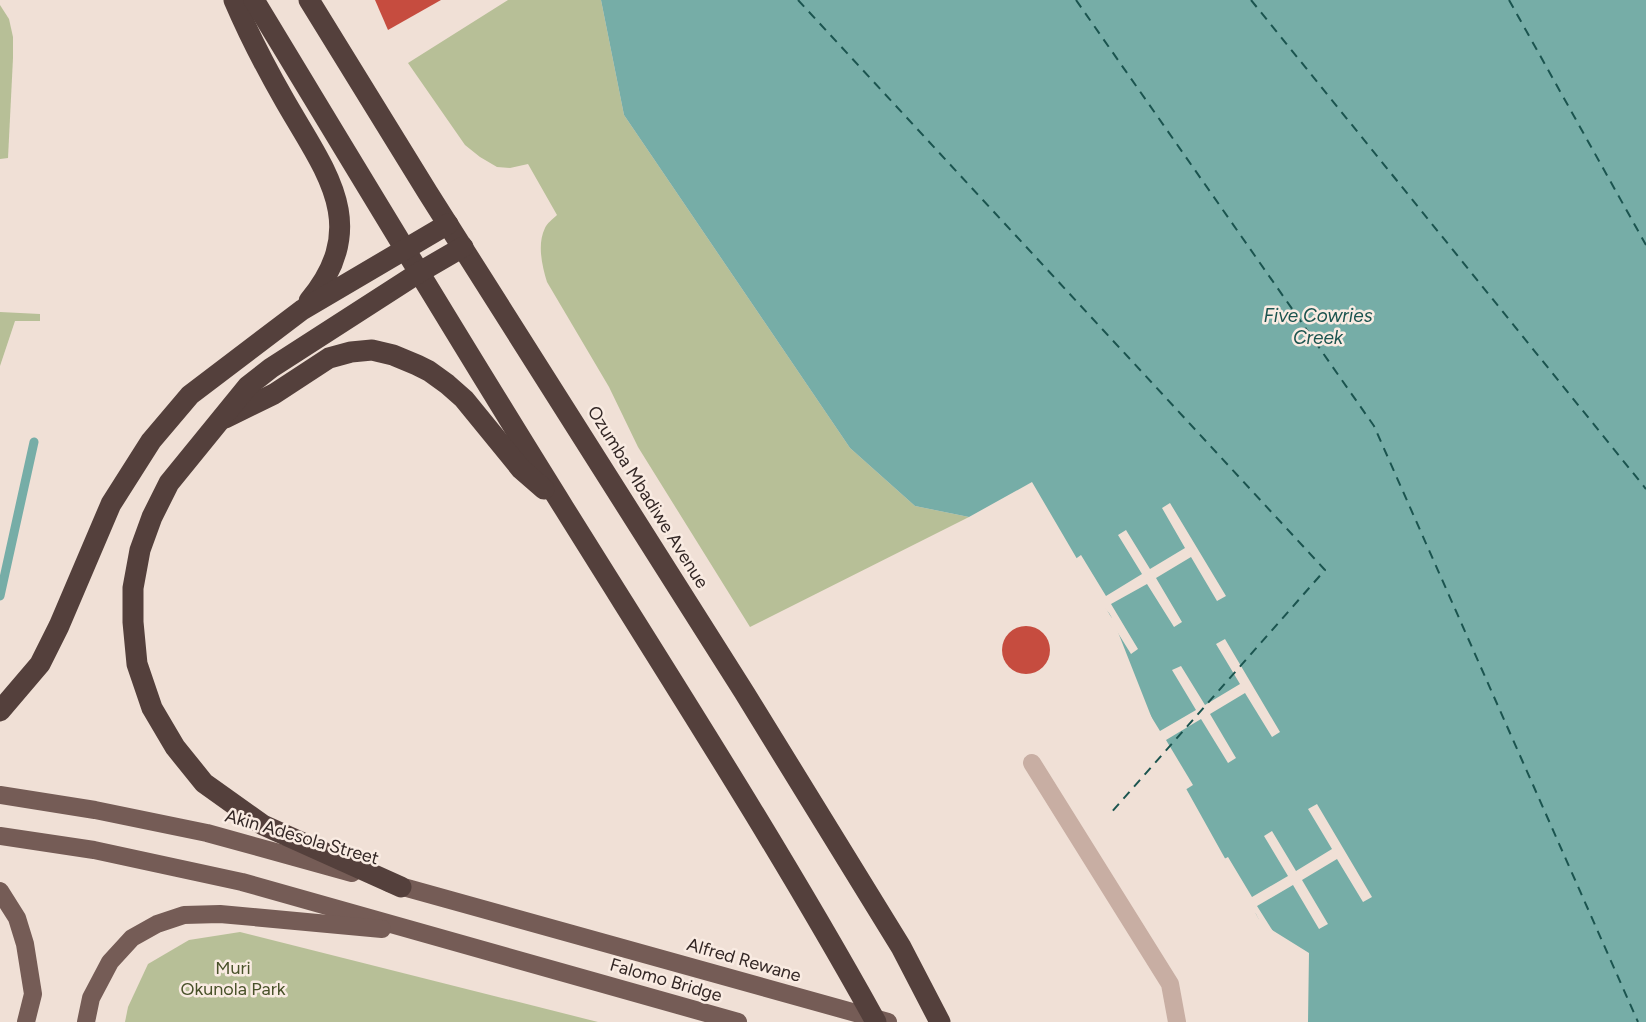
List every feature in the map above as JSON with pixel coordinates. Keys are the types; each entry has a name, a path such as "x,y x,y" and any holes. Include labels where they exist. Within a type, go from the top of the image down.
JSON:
{"highway":[{"path":"234,0 250,37 329,178 337,206 339,248 324,282 302,310"},
{"path":"254,0 562,505 698,722 876,1022"},
{"name":"Ozumba Mbadiwe Avenue","path":"309,0 447,224 780,750 901,947 940,1022"},
{"path":"0,711 40,664 111,504 150,442 190,395 302,310 447,224"},
{"path":"401,887 263,825 204,783 175,747 152,708 137,664 133,588 140,550 169,483 247,386 420,272 463,247"},
{"path":"221,420 274,394 329,358 372,350 393,355 429,371 464,399 521,469 562,505"}],"main road":[{"name":"Akin Adesola Street","path":"0,795 207,832 589,939"},
{"path":"0,836 94,850 242,881 425,933"},
{"path":"0,891 17,918 28,957 33,994 26,1022"},
{"path":"86,1022 91,998 110,962 132,939 157,924 184,915 220,914 425,933"},
{"name":"Falomo Bridge","path":"425,933 738,1022"},
{"name":"Alfred Rewane","path":"589,939 888,1022"}],"lane":[{"path":"1032,763 1170,984 1177,1022"}],"green space":[{"path":"508,0 601,0 624,115 850,448 915,506 969,517 750,627 638,447 609,387 547,282 541,241 546,226 557,215 528,164 510,168 497,167 465,145 408,63"},
{"path":"0,5 9,19 13,37 13,58 8,158 0,159"},
{"path":"0,312 40,314 40,321 15,321 0,366"},
{"name":"Muri Okunola Park","path":"240,932 598,1022 125,1022 128,1007 148,964 189,940"}],"water":[{"name":"Five Cowries Creek","path":"601,0 1646,0 1646,1022 1308,1022 1309,953 1261,923 1164,749 1114,622 1032,482 969,517 915,506 850,448 624,115"}],"pier":[{"path":"1170,503 1226,596 1217,601 1191,557 1156,578 1182,622 1174,627 1147,584 1111,604 1138,649 1131,654 1103,609 1112,618 1109,613 1098,601 1074,560 1081,555 1106,596 1142,574 1118,535 1126,530 1150,569 1185,548 1162,508"},
{"path":"1225,639 1280,732 1272,737 1245,693 1210,714 1236,758 1228,763 1201,719 1166,740 1193,785 1185,790 1160,748 1167,754 1158,743 1141,700 1160,731 1196,710 1172,670 1181,666 1205,705 1240,684 1216,644"},
{"path":"1317,804 1372,897 1363,902 1337,859 1302,880 1328,924 1319,929 1293,885 1257,906 1276,936 1258,925 1252,914 1259,920 1256,914 1247,905 1222,860 1228,857 1252,897 1288,876 1264,836 1272,831 1296,871 1332,849 1308,809"}],"building":[{"path":"375,0 441,0 388,30"},
{"path":"1026,626 1035,627 1043,633 1049,641 1049,659 1043,667 1035,673 1026,674 1017,673 1009,667 1003,659 1002,650 1003,641 1009,633 1017,627"}],"waterway":[{"path":"0,596 34,442"}],"ferry route":[{"path":"798,0 1325,570 1109,815"},
{"path":"1076,0 1374,426 1638,1022"},
{"path":"1251,0 1646,489"},
{"path":"1509,0 1646,245"}]}
